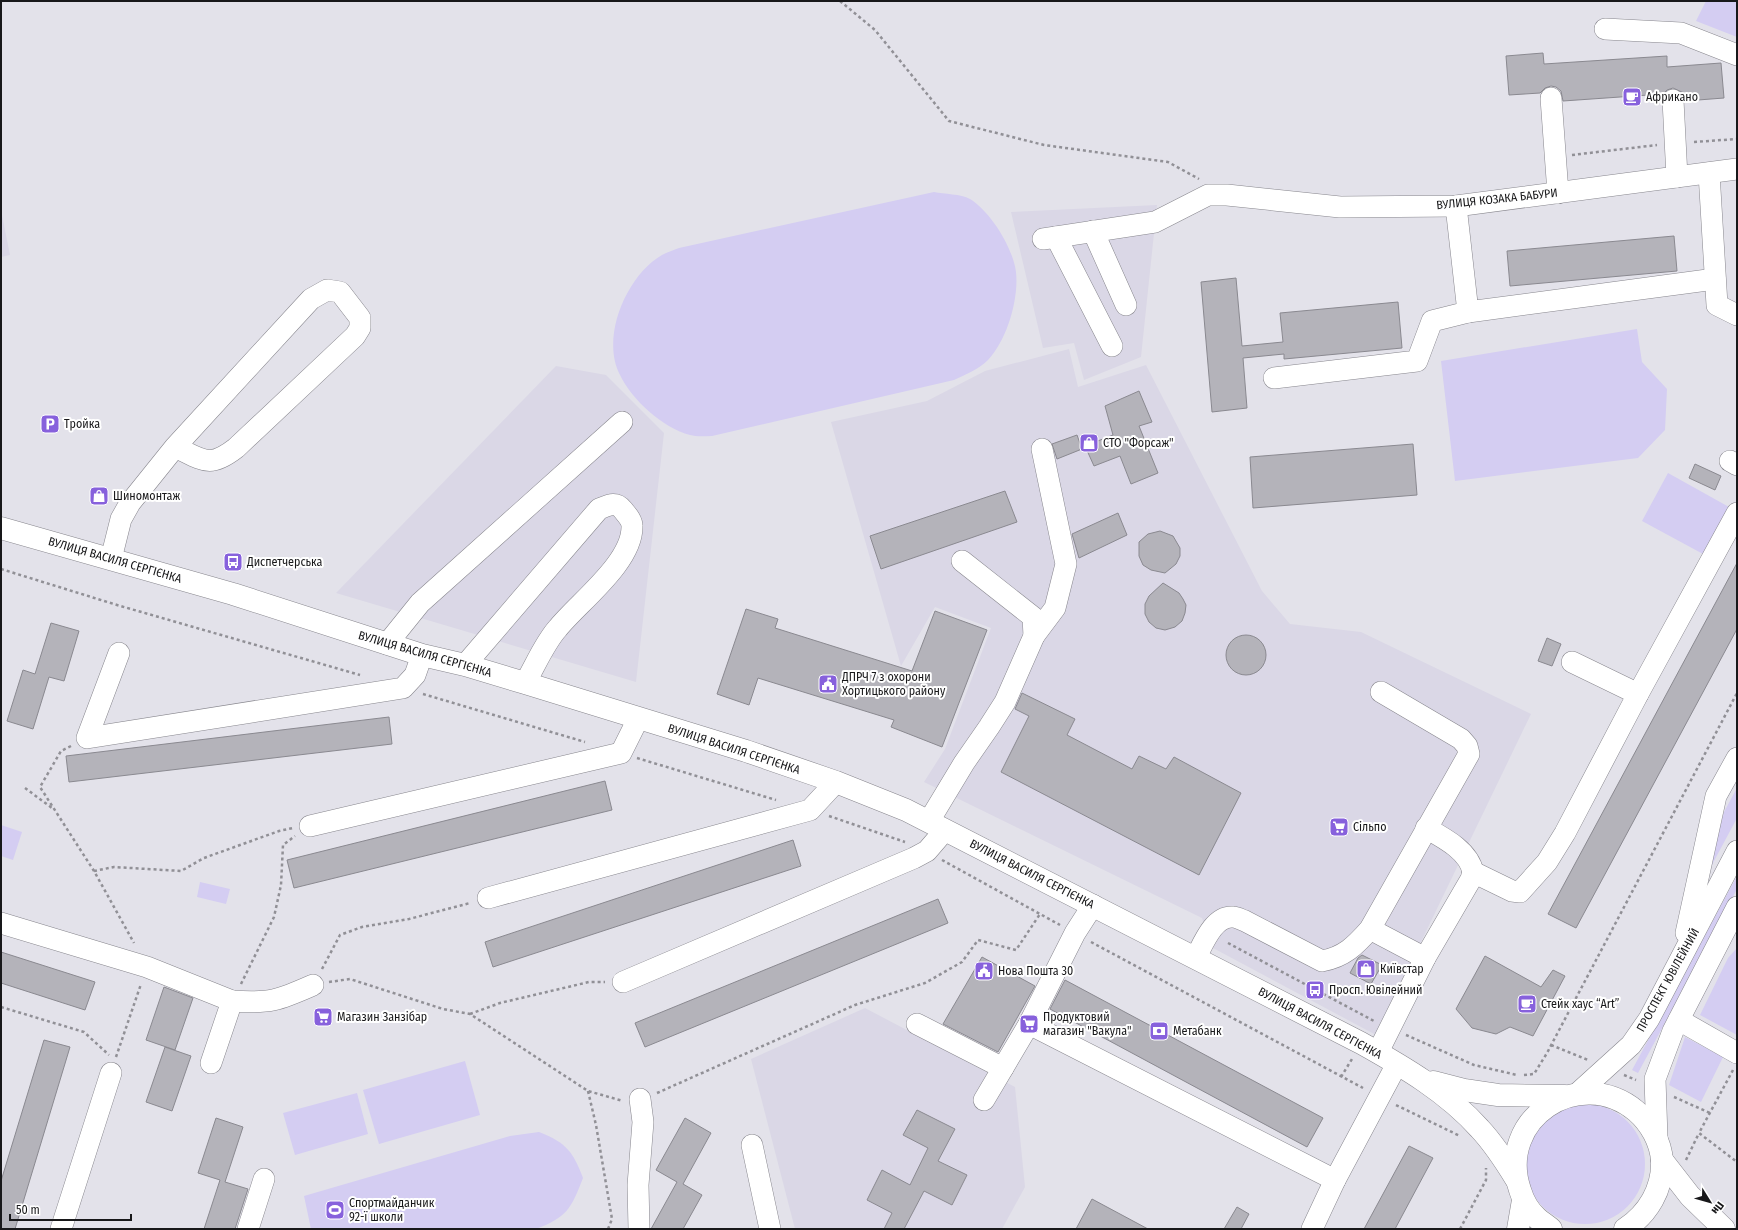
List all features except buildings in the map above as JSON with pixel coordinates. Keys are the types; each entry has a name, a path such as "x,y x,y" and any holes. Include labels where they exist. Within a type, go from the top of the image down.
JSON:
{"main road":[{"name":"ВУЛИЦЯ ВАСИЛЯ СЕРГІЄНКА","path":"1,528 233,594 422,656 465,665 746,751 836,782 906,810 1196,957 1378,1052 1424,1080 1457,1105 1480,1128 1498,1150 1516,1179"},
{"name":"ВУЛИЦЯ ВАСИЛЯ СЕРГІЄНКА","path":"1424,1080 1464,1090 1498,1095 1603,1094 1625,1102 1644,1118 1657,1138"},
{"path":"1551,1229 1536,1218 1523,1200 1516,1179 1515,1158 1521,1137 1532,1119 1548,1105 1573,1094"},
{"path":"1625,1229 1638,1221 1652,1204 1660,1183 1662,1160 1657,1138"},
{"path":"1662,1160 1690,1196 1724,1229"},
{"path":"1518,1229 1523,1200"}],"street":[{"path":"1605,29 1681,33 1737,55"},
{"path":"1551,98 1558,193"},
{"path":"1673,100 1677,177"},
{"name":"ВУЛИЦЯ КОЗАКА БАБУРИ","path":"1204,188 1227,195 1340,207 1456,206 1737,169"},
{"path":"1709,173 1717,305 1737,315"},
{"path":"1112,346 1049,238 1155,222 1204,188"},
{"path":"1456,206 1468,312"},
{"path":"1093,231 1126,305"},
{"path":"1274,378 1417,361 1432,321 1468,312 1715,279"},
{"path":"112,560 121,519 130,503 175,447 311,299 327,290 340,292 360,318 360,328 355,336 236,448 223,458 206,462 175,447"},
{"path":"387,644 420,603 622,422"},
{"path":"623,982 914,858 927,851 964,763 989,728 1004,702 1034,636 1055,608 1066,564 1042,449"},
{"path":"465,665 599,509 612,504 619,506 629,518 632,525 630,541 613,570 557,629 525,683"},
{"path":"1426,828 1451,842 1468,861 1473,872 1512,891 1520,892 1525,888 1547,862 1565,833 1638,694 1737,513"},
{"path":"962,561 1033,617 1034,636"},
{"path":"119,653 87,738 403,688 415,675 422,656"},
{"path":"1572,662 1638,694"},
{"path":"1196,957 1206,937 1225,918 1234,917 1245,921 1322,961 1344,955 1355,946 1370,929 1468,754 1467,746 1461,739 1381,692"},
{"path":"310,826 621,753 638,719"},
{"path":"1681,959 1716,796 1737,758"},
{"path":"488,898 810,810 836,782"},
{"name":"ПРОСПЕКТ ЮВІЛЕЙНИЙ","path":"1573,1094 1631,1045 1649,1019 1737,851"},
{"path":"1378,1052 1425,958 1471,879 1473,872"},
{"path":"984,1100 1029,1024 1075,934 1093,905"},
{"path":"1657,1138 1654,1088 1655,1079 1673,1030 1737,907"},
{"path":"1,923 147,968 232,1001 264,1003 283,999 313,985"},
{"path":"1370,929 1425,958"},
{"path":"1710,959 1737,931"},
{"path":"211,1063 232,1001"},
{"path":"1679,1020 1735,1061"},
{"path":"917,1024 1003,1068"},
{"path":"1029,1024 1335,1180"},
{"path":"1312,1229 1335,1180 1397,1064"},
{"path":"61,1229 111,1073"},
{"path":"639,1229 638,1186 643,1122 640,1099"},
{"path":"752,1144 770,1229"},
{"path":"248,1229 264,1179"}],"path":[{"path":"840,1 875,30 949,121 1044,145 1168,162 1204,188"},
{"path":"1556,156 1675,143 1737,139"},
{"path":"1,569 116,605 365,677"},
{"path":"403,688 591,744"},
{"path":"1228,943 1391,1028 1474,1065 1520,1076 1534,1074 1551,1045 1737,693"},
{"path":"1,1007 84,1032 115,1061 147,968 94,871 40,787 61,751 87,738"},
{"path":"621,753 656,765 780,801"},
{"path":"25,788 54,810"},
{"path":"810,810 880,832 927,851 1075,934 1380,1097 1462,1138"},
{"path":"94,871 114,867 181,871 204,858 249,841 278,831 310,826"},
{"path":"232,1001 274,917 281,885 283,845 310,826"},
{"path":"313,985 340,935 362,927 409,919 488,898"},
{"path":"313,985 350,979 443,1009 470,1014 588,1090 622,1101 652,1096 855,1005 925,983 962,962 978,940 1016,950 1040,914"},
{"path":"470,1014 500,1003 588,982 623,982"},
{"path":"1551,1045 1606,1067 1710,1113"},
{"path":"1735,1061 1699,1133 1737,1162"},
{"path":"588,1090 596,1125 612,1219 608,1229"},
{"path":"1460,1229 1486,1180 1486,1162"}],"shaded area":[{"path":"1706,1 1737,1 1737,37 1696,21"},
{"path":"934,192 962,196 970,199 978,205 1000,231 1014,263 1016,272 1016,294 1010,319 1001,342 995,352 988,360 976,369 954,380 712,436 693,436 669,426 649,412 625,384 615,360 613,343 615,326 620,308 638,277 649,264 662,255 679,248"},
{"path":"1157,205 1141,357 1084,380 1074,343 1043,348 1011,212"},
{"path":"1,210 10,255 1,257"},
{"path":"1637,329 1642,362 1667,389 1665,430 1638,458 1455,481 1441,361"},
{"path":"1069,349 1078,387 1146,365 1262,591 1290,624 1361,632 1531,714 1376,1035 1213,948 1202,918 924,782 945,749 991,628 935,607 901,666 831,422 927,401 985,371"},
{"path":"556,366 606,375 664,433 636,682 336,593"},
{"path":"1668,473 1729,507 1703,554 1642,521"},
{"path":"1737,788 1737,818 1706,876 1724,812"},
{"path":"1,825 22,832 13,860 1,856"},
{"path":"1737,876 1737,889 1638,1073 1632,1070"},
{"path":"200,882 230,889 226,904 197,897"},
{"path":"1737,948 1737,1035 1700,1015 1728,958"},
{"path":"865,1008 1015,1087 1025,1187 1002,1229 795,1229 751,1059"},
{"path":"1685,1037 1723,1057 1701,1102 1669,1085"},
{"path":"465,1061 480,1115 379,1144 363,1090"},
{"path":"357,1093 368,1134 295,1155 283,1113"},
{"path":"1585,1104 1597,1105 1608,1109 1618,1114 1627,1122 1635,1131 1640,1141 1644,1152 1644,1176 1640,1187 1635,1197 1627,1206 1618,1214 1608,1219 1597,1223 1585,1224 1573,1223 1562,1219 1552,1214 1543,1206 1535,1197 1530,1187 1526,1176 1525,1164 1526,1152 1530,1141 1535,1131 1543,1122 1552,1114 1562,1109 1573,1105"},
{"name":"Спортмайданчик 92-ї школи","path":"539,1132 556,1140 568,1149 576,1161 583,1178 567,1211 546,1225 536,1229 311,1229 304,1196 510,1136"}],"place":[{"name":"Африкано","path":"1632,97"},
{"name":"Тройка","path":"50,424"},
{"name":"СТО \"Форсаж\"","path":"1089,443"},
{"name":"Шиномонтаж","path":"99,496"},
{"name":"Диспетчерська","path":"233,562"},
{"name":"ДПРЧ 7 з охорони Хортицького району","path":"828,684"},
{"name":"Сільпо","path":"1339,827"},
{"name":"Київстар","path":"1366,969"},
{"name":"Нова Пошта 30","path":"984,971"},
{"name":"Просп. Ювілейний","path":"1315,990"},
{"name":"Стейк хаус “Art”","path":"1527,1004"},
{"name":"Магазин Занзібар","path":"323,1017"},
{"name":"Продуктовий магазин \"Вакула\"","path":"1029,1024"},
{"name":"Метабанк","path":"1159,1031"},
{"name":"Спортмайданчик 92-ї школи","path":"335,1210"}]}
